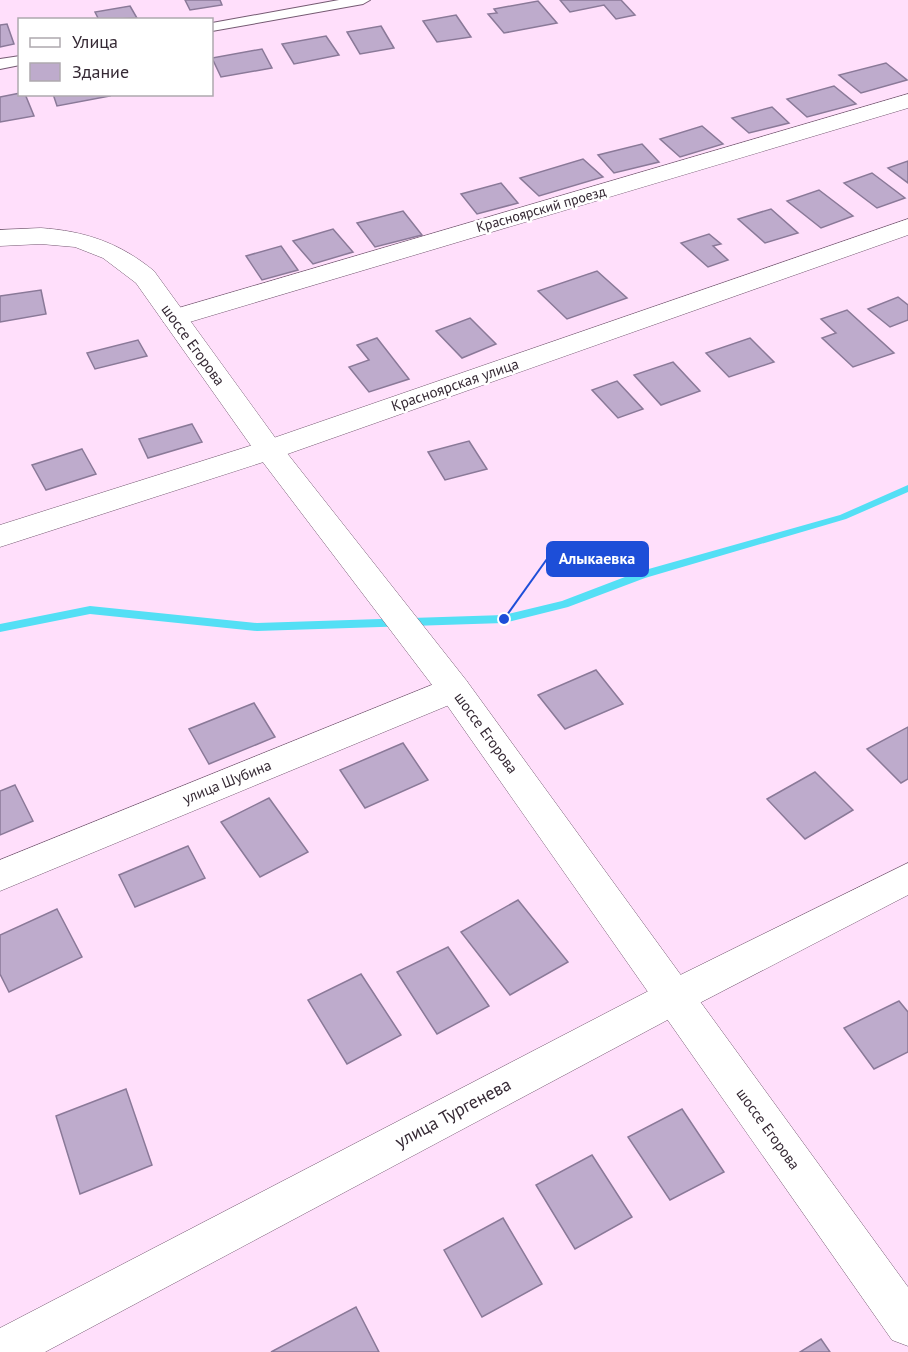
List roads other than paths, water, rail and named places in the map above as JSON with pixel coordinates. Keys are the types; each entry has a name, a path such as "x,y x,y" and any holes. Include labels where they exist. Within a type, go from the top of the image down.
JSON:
{"street":[{"name":"Красноярский проезд","path":"174,318 908,101"},
{"name":"Красноярская улица","path":"0,536 269,450 908,227"},
{"name":"шоссе Егорова","path":"0,238 50,237 84,240 104,247 127,261 145,278 269,450 454,689 908,1324"},
{"name":"улица Шубина","path":"0,876 454,689"},
{"name":"улица Тургенева","path":"0,1352 674,997 908,878"}],"lane":[{"path":"213,27 363,0"},
{"path":"0,64 18,60"}],"waterway":[{"path":"0,628 90,610 257,627 504,619 564,604 642,575 843,517 908,488"}],"place":[{"name":"Алыкаевка","path":"504,619"}]}
